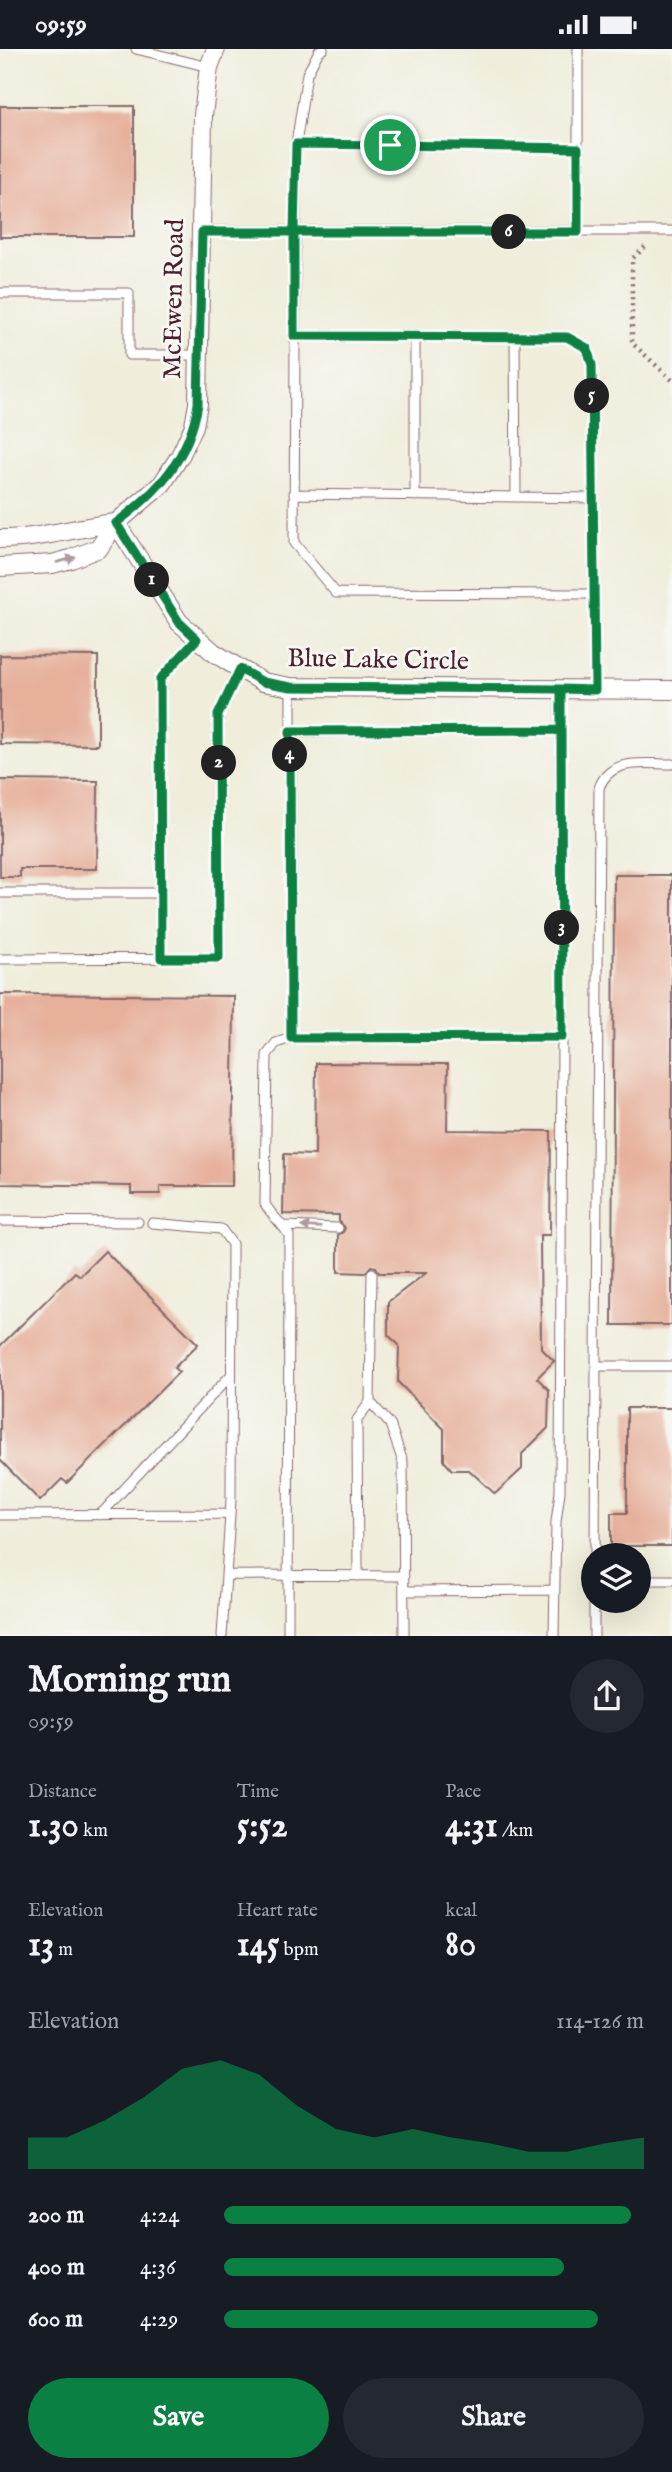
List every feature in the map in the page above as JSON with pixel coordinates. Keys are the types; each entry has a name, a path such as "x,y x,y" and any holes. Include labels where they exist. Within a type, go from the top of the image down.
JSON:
{"street":[{"name":"McEwen Road","path":"0,567 71,559 99,548 116,523 162,484 180,456 194,426 198,404 203,115 209,67 216,49"},
{"path":"0,539 42,537 85,526 116,523"},
{"name":"Blue Lake Circle","path":"116,523 179,622 213,652 263,682 291,687 672,690"}],"lane":[{"path":"136,49 209,67"},
{"path":"323,49 319,51 307,74 296,144 294,543 336,593 594,594"},
{"path":"578,49 578,232"},
{"path":"296,144 578,148"},
{"path":"202,232 672,232"},
{"path":"0,293 128,293 128,355 199,355"},
{"path":"294,336 567,337 587,348 592,365 595,690"},
{"path":"415,337 415,496"},
{"path":"515,337 516,497"},
{"path":"294,494 593,498"},
{"path":"161,958 160,679 197,639"},
{"path":"0,959 219,958 218,715 240,669"},
{"path":"291,687 291,1038"},
{"path":"554,1636 560,1478 561,689"},
{"path":"290,731 561,730"},
{"path":"595,1543 599,788 602,779 610,771 624,764 672,764"},
{"path":"0,893 161,893"},
{"path":"288,1636 289,1234 281,1221 271,1216 265,1204 267,1055 276,1043 291,1038 562,1037"},
{"path":"0,1221 138,1222"},
{"path":"152,1223 221,1229 232,1244 230,1514 222,1636"},
{"path":"284,1226 338,1228"},
{"path":"358,1576 357,1420 370,1402 372,1278"},
{"path":"596,1366 672,1366"},
{"path":"100,1515 232,1375"},
{"path":"370,1402 390,1424 403,1462 404,1636"},
{"path":"0,1515 230,1514"},
{"path":"228,1575 403,1576"},
{"path":"651,1580 672,1580"},
{"path":"404,1591 555,1590"},
{"path":"594,1613 594,1636"}],"path":[{"path":"645,247 632,259 632,342 672,380"}],"building":[{"path":"0,106 134,106 134,237 0,237"},
{"path":"0,655 98,656 98,745 0,744"},
{"path":"0,780 98,781 97,869 20,869 20,877 0,877"},
{"path":"614,875 672,875 672,1325 612,1325"},
{"path":"0,994 234,996 232,1186 160,1186 160,1194 131,1194 131,1186 0,1184"},
{"path":"316,1063 448,1064 447,1130 551,1131 550,1235 540,1235 541,1348 554,1361 537,1378 549,1390 548,1428 522,1454 522,1469 495,1494 469,1470 452,1470 444,1461 444,1429 398,1382 399,1345 388,1335 388,1302 426,1273 379,1273 376,1267 371,1266 365,1273 338,1272 338,1235 345,1228 339,1221 339,1215 283,1214 284,1154 315,1155"},
{"path":"105,1251 198,1344 174,1368 179,1372 67,1483 62,1479 40,1501 0,1460 0,1346 75,1272 80,1276"},
{"path":"627,1408 672,1408 672,1546 611,1543 611,1513 627,1513"}],"route":[{"path":"390,145 296,144 294,232 202,232 198,404 194,426 180,456 162,484 116,523 179,622 197,639 160,679 161,958 219,958 218,715 240,669 263,682 291,687 561,689 562,1037 291,1038 290,731 561,730 561,689 595,690 592,365 587,348 567,337 294,336 294,232 578,232 578,148 390,145"}]}
